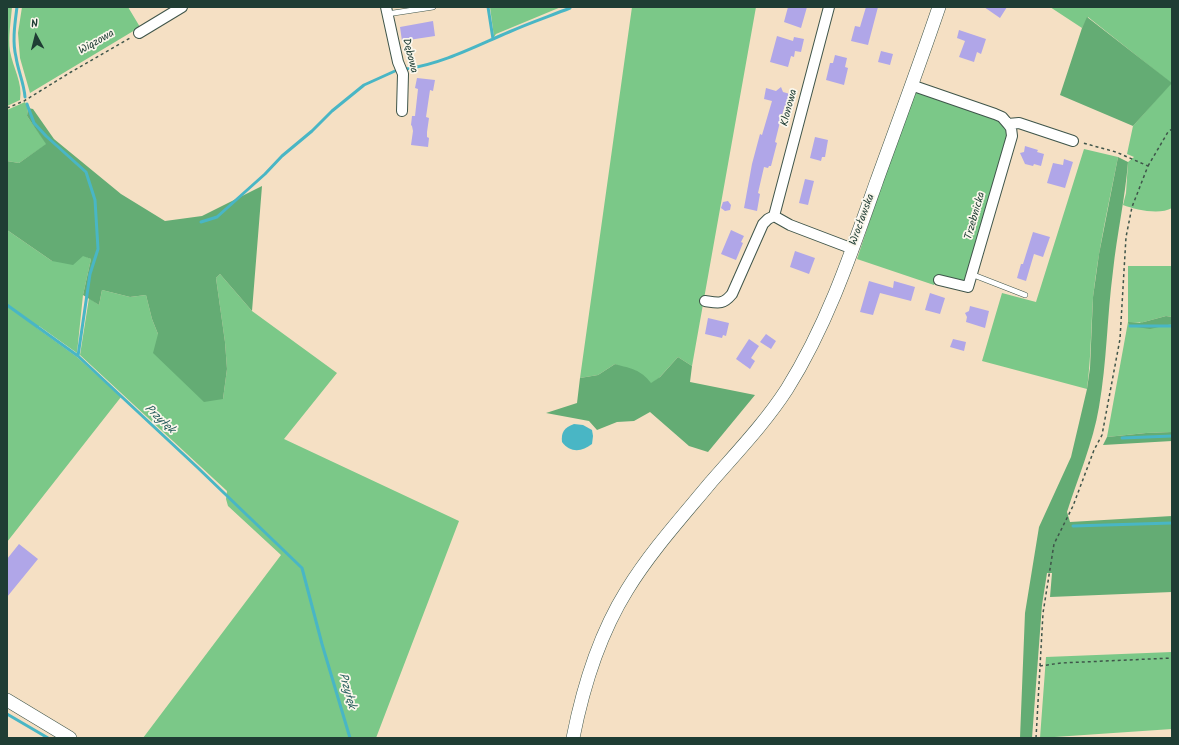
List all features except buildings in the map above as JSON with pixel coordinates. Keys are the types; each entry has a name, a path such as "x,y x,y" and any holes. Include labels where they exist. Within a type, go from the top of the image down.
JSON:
{"street":[{"path":"139,33 182,7"},
{"name":"Klonowa","path":"705,301 724,302 732,294 763,224 774,216 829,7"},
{"name":"Wrocławska","path":"573,738 590,671 611,620 627,591 640,570 672,529 764,421 787,388 819,333 853,249 939,7"},
{"name":"Dębowa","path":"386,11 398,62 403,74 402,111"},
{"path":"911,85 996,114 1002,117 1008,124 1019,124 1073,141"},
{"name":"Trzebnicka","path":"939,280 968,287 1012,136 1011,128 1008,124"},
{"path":"774,216 790,225 853,249"},
{"path":"7,700 70,738"}],"lane":[{"path":"386,11 433,7"},
{"path":"972,274 1025,295"}],"path":[{"name":"Wiązowa","path":"7,108 24,100 139,33"},
{"path":"1036,738 1043,613 1054,544 1074,506 1094,450 1102,435 1120,339 1126,237 1132,207 1148,166 1168,132 1172,128"},
{"path":"1073,141 1116,152 1148,166"},
{"path":"1040,666 1061,663 1172,658"}],"green space":[{"path":"7,7 12,7 9,46 21,94 20,100 7,106"},
{"path":"22,7 128,7 140,27 30,93 20,58 18,33"},
{"path":"490,7 561,7 496,34 494,37"},
{"path":"632,7 756,7 692,366 678,357 659,378 651,384 615,364 598,375 580,378"},
{"path":"1050,7 1172,7 1172,208 1155,211 1134,209 1123,205 1126,193 1128,162 1134,157 1127,154 1133,126 1171,83 1088,17 1082,28"},
{"path":"1087,17 1172,83 1133,126 1060,95"},
{"path":"918,91 1004,121 1010,131 968,279 962,282 938,277 934,285 857,259 912,94"},
{"path":"25,102 28,108 27,116 47,144 19,163 7,161 7,110"},
{"path":"28,108 33,109 54,139 121,194 165,221 202,216 262,186 252,311 220,274 216,278 225,342 227,369 223,399 204,402 153,353 158,334 152,319 146,295 130,297 102,290 99,305 83,295 91,259 83,256 73,265 52,261 7,230 7,161 19,163 46,144 27,116"},
{"path":"1084,149 1118,157 1095,280 1087,389 982,361 1002,293 1036,302"},
{"path":"1118,157 1128,162 1111,288 1102,390 1093,434 1067,512 1070,522 1172,516 1172,592 1050,597 1052,573 1047,573 1042,605 1032,738 1020,738 1025,613 1039,527 1071,457 1087,389 1090,368 1093,297 1099,254"},
{"path":"7,230 52,261 83,255 91,259 83,295 77,353 39,326 37,328 77,357 121,397 7,542 8,366"},
{"path":"1128,266 1172,266 1172,317 1166,316 1142,323 1172,324 1172,432 1107,437 1128,322"},
{"path":"220,274 252,311 337,373 284,439 459,521 376,738 143,738 281,555 228,506 226,499 227,491 80,355 89,298 99,305 102,290 130,297 146,295 152,319 158,334 223,399 227,369 225,342 216,278"},
{"path":"1166,316 1172,317 1172,324 1150,329 1130,326 1128,322 1140,323"},
{"path":"678,357 692,366 690,382 755,395 708,452 689,446 650,412 634,421 617,422 597,430 589,421 546,413 577,403 580,378 598,375 615,364 639,372 651,383 660,377"},
{"path":"1172,432 1172,441 1103,445 1107,437"},
{"path":"1172,652 1172,729 1040,738 1046,657"}],"water":[{"path":"574,424 583,425 592,430 592,444 584,449 572,450 565,446 562,442 563,433 568,427"}],"waterway":[{"name":"Przyłęk","path":"17,7 14,45 25,97"},
{"path":"488,7 493,39"},
{"path":"406,69 419,67 446,59 570,8"},
{"path":"201,222 217,217 332,111 364,85 395,71"},
{"name":"Przyłęk","path":"27,104 34,123 46,136 86,172 95,200 98,249 90,274 78,356"},
{"name":"Przyłęk","path":"7,305 78,356 302,568 322,644 350,738"},
{"path":"1130,326 1172,326"},
{"path":"1122,438 1172,436"},
{"path":"1073,526 1172,523"},
{"path":"7,714 48,738"}]}
